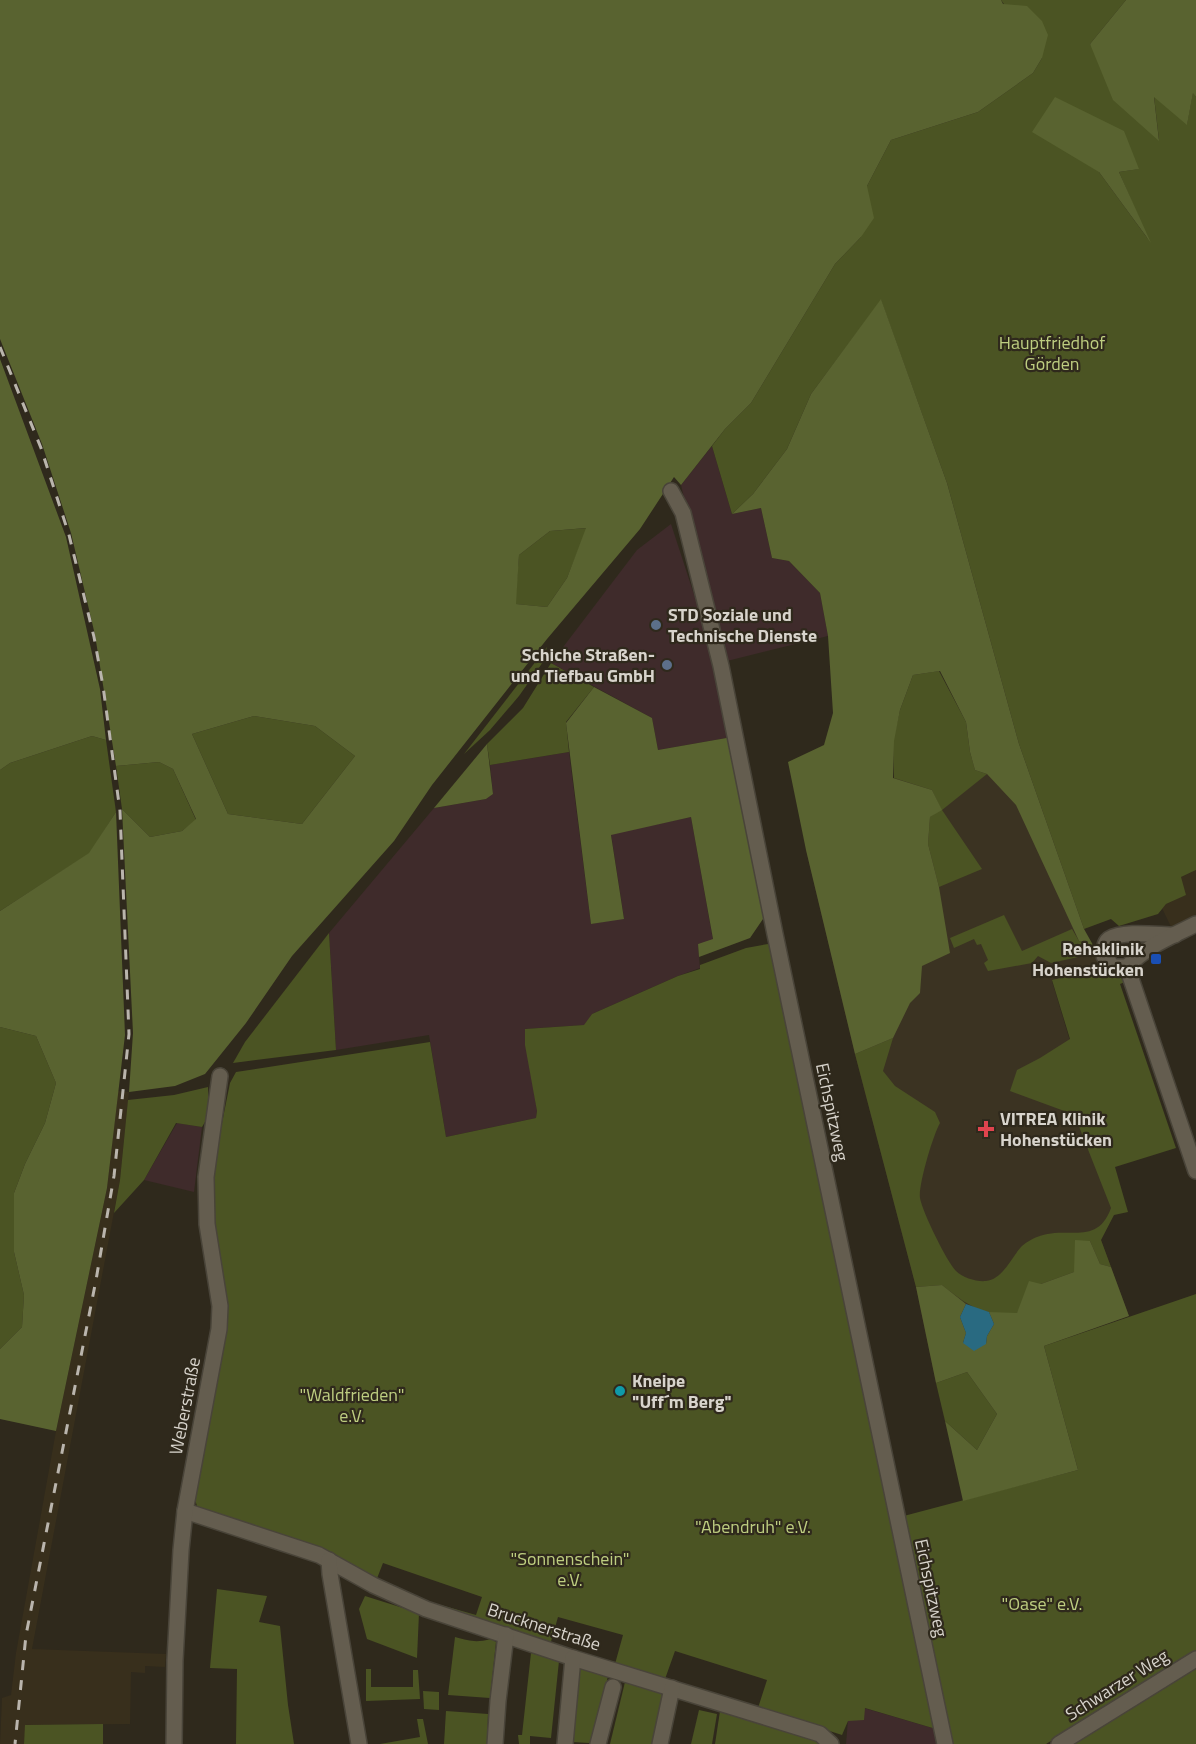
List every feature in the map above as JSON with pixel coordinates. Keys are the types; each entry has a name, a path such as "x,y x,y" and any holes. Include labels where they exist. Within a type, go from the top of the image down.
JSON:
{"street":[{"name":"Eichspitzweg","path":"671,491 682,513 721,666 945,1744"},
{"path":"1175,935 1120,935 1108,939 1104,946 1104,956 1113,967 1127,967 1149,948 1175,935 1196,924"},
{"path":"1127,967 1196,1171"},
{"name":"Weberstraße","path":"174,1744 175,1660 185,1511 219,1329 220,1306 207,1224 206,1178 220,1076"},
{"name":"Brucknerstraße","path":"185,1511 329,1560 373,1585 426,1609 573,1658 754,1712 820,1734 831,1744"},
{"path":"329,1560 360,1744"},
{"path":"495,1744 506,1635"},
{"path":"565,1744 573,1658"},
{"name":"Schwarzer Weg","path":"1059,1744 1196,1659"},
{"path":"598,1744 612,1687"},
{"path":"660,1744 672,1688"}],"shaded area":[{"path":"712,446 732,514 761,508 772,558 789,561 820,593 828,636 723,662 681,485"},
{"path":"671,524 718,668 732,737 658,750 652,718 551,663 637,550"},
{"name":"VITREA Klinik Hohenstücken","path":"1019,745 1084,929 1103,968 1052,981 1119,1204 1101,1240 1129,1316 936,1383 916,1287 855,1054 806,850 893,778"},
{"path":"569,752 591,924 624,918 611,834 691,817 713,940 698,944 700,968 592,1014 585,1025 525,1029 537,1111 536,1118 446,1137 429,1035 336,1050 329,933 434,808 486,799 493,794 490,765"},
{"path":"1196,870 1196,917 1172,929 1162,908 1185,895 1181,877"},
{"path":"118,1091 129,1092 120,1180 32,1649 166,1654 165,1667 145,1666 145,1673 131,1672 130,1724 26,1725 24,1744 0,1744 2,1698 11,1695 16,1653 56,1431 107,1188"},
{"path":"177,1123 202,1127 194,1192 144,1180"},
{"path":"864,1708 936,1729 940,1744 846,1744 848,1720"}],"green space":[{"path":"0,0 1001,0 1003,4 1027,6 1042,21 1048,35 1042,58 1033,73 978,112 891,140 867,186 874,218 861,237 835,264 751,403 725,429 681,485 674,477 640,529 547,639 432,785 394,841 292,956 246,1023 205,1074 175,1086 129,1092 133,1033 122,809 150,837 182,831 196,819 173,769 159,762 116,766 95,635 71,533 42,444 0,339","holes":["586,528 567,578 547,607 516,604 519,555 550,531","254,716 315,726 355,756 302,824 228,814 192,734"]},
{"name":"Hauptfriedhof Görden","path":"1001,0 1126,0 1090,44 1159,140 1154,96 1187,124 1193,92 1196,97 1196,870 1181,877 1186,895 1166,904 1158,914 1119,926 1111,919 1084,929 1019,744 947,483 881,300 811,394 787,449 753,494 732,514 712,446 751,403 835,264 861,237 867,186 891,140 978,112 1033,73 1042,58","holes":["1138,169 1119,172 1148,239 1099,172"]},
{"path":"1126,0 1196,0 1196,97 1193,93 1187,125 1154,97 1159,141 1113,100 1090,44"},
{"path":"1055,97 1124,131 1139,169 1119,172 1151,243 1099,172 1032,132"},
{"path":"881,299 947,483 1019,744 1084,929 1093,945 1079,941 1016,805 987,774 975,770 966,722 940,671 913,675 900,710 894,741 893,778 932,790 942,810 930,817 928,844 939,887 950,953 922,966 920,993 910,1003 893,1038 855,1054 806,850 788,762 824,745 833,713 828,636 820,593 789,561 772,558 761,508 732,514 753,494 787,449 811,394"},
{"path":"0,359 66,537 100,689 106,740 92,736 10,763 0,770"},
{"path":"587,528 567,578 547,607 515,604 519,555 550,531"},
{"path":"547,647 543,662 519,696 490,730 464,754"},
{"path":"551,663 594,687 566,722 569,752 490,765 487,744 523,708"},
{"path":"939,671 966,722 975,770 987,774 942,810 982,869 939,887 928,844 930,817 941,809 932,790 894,778 893,741 900,710 913,675"},
{"path":"594,687 652,718 658,750 732,737 767,913 750,938 699,957 698,944 713,939 691,817 611,835 624,919 591,924 566,723"},
{"path":"254,716 315,726 355,756 302,824 228,814 192,734"},
{"path":"92,736 106,740 116,812 90,853 0,911 0,770 10,763"},
{"path":"487,744 493,794 486,799 434,808"},
{"path":"159,762 173,769 196,820 182,831 150,837 122,809 116,766"},
{"path":"116,812 125,1035 107,1188 56,1431 0,1419 0,1349 22,1327 24,1295 14,1252 14,1193 45,1123 56,1083 36,1036 0,1027 0,911 89,853"},
{"path":"1004,915 1022,951 1072,929 1079,941 1093,945 1092,954 1051,963 1038,956 1032,963 988,971 984,963 988,960 981,944 977,945 974,939 954,948 950,938"},
{"path":"329,933 336,1050 233,1063 245,1042"},
{"path":"768,944 775,950 936,1729 865,1708 864,1720 848,1721 842,1735 758,1708 767,1680 675,1651 665,1679 615,1664 623,1635 558,1617 550,1645 435,1606 434,1603 476,1615 482,1597 383,1563 376,1581 204,1511 197,1506 194,1496 223,1334 213,1235 211,1178 230,1083 236,1072 430,1042 446,1137 536,1118 537,1111 525,1045 525,1029 584,1025 592,1014 678,976 700,969 700,965 746,948"},
{"path":"1103,968 1113,970 1125,982 1120,984 1176,1148 1115,1167 1128,1212 1114,1215 1101,1240 1111,1267 1100,1264 1090,1241 1074,1272 1041,1284 1017,1313 995,1313 975,1308 942,1285 916,1287 855,1054 893,1038 883,1071 895,1086 935,1112 940,1123 921,1183 920,1198 925,1214 956,1271 974,1280 992,1279 1002,1272 1021,1247 1029,1241 1048,1234 1089,1231 1098,1227 1105,1220 1111,1208 1078,1124 1067,1112 1010,1091 1017,1070 1070,1039 1052,980"},
{"path":"0,1027 36,1036 56,1083 45,1123 14,1193 14,1252 24,1295 22,1327 0,1349"},
{"path":"208,1087 209,1115 202,1127 176,1123 144,1180 114,1213 120,1180 128,1100 174,1095"},
{"path":"1075,1240 1090,1241 1100,1264 1111,1267 1129,1316 1044,1346 1078,1470 963,1501 945,1421 977,1450 997,1414 967,1372 936,1383 916,1287 942,1285 966,1304 960,1317 966,1333 963,1343 986,1344 987,1336 994,1324 989,1312 1017,1313 1029,1281 1041,1284 1074,1272"},
{"name":"\"Oase\" e.V.","path":"1196,1294 1196,1651 1046,1744 948,1744 900,1517 1078,1470 1044,1346"},
{"path":"967,1372 997,1414 977,1450 945,1421 936,1383"},
{"path":"217,1589 267,1596 259,1622 280,1626 294,1744 236,1744 237,1669 210,1668"},
{"path":"365,1596 419,1613 417,1658 367,1639 359,1609"},
{"path":"455,1637 473,1641 491,1639 496,1642 490,1698 448,1695"},
{"path":"531,1653 559,1661 551,1738 530,1736 530,1744 519,1744 518,1735 522,1735"},
{"path":"1196,1663 1196,1744 1067,1744"},
{"path":"577,1667 608,1676 593,1739 589,1743 572,1742"},
{"path":"366,1669 371,1669 371,1687 413,1687 413,1670 418,1670 420,1699 366,1701"},
{"path":"625,1682 664,1693 653,1744 610,1744"},
{"path":"423,1691 439,1692 439,1710 424,1709"},
{"path":"699,1710 717,1714 712,1744 691,1744"},
{"path":"446,1711 488,1714 487,1744 444,1744"},
{"path":"720,1711 747,1715 821,1738 824,1744 715,1744"},
{"path":"417,1719 423,1719 428,1744 380,1744 420,1737"},
{"path":"103,1724 103,1744 24,1744 25,1725"}],"water":[{"path":"966,1304 989,1312 994,1324 987,1336 986,1344 974,1351 963,1343 966,1333 960,1317"}],"railway":[{"path":"0,347 41,448 69,535 94,637 120,811 129,1034 114,1176 96,1280 26,1635 15,1744"}],"place":[{"name":"STD Soziale und Technische Dienste","path":"656,625"},
{"name":"Schiche Straßen- und Tiefbau GmbH","path":"667,665"},
{"name":"Rehaklinik Hohenstücken","path":"1156,959"},
{"name":"VITREA Klinik Hohenstücken","path":"986,1129"},
{"name":"Kneipe \"Uff´m Berg\"","path":"620,1391"}],"park label":[{"name":"\"Waldfrieden\" e.V.","path":"352,1405"},
{"name":"\"Abendruh\" e.V.","path":"753,1527"},
{"name":"\"Sonnenschein\" e.V.","path":"570,1569"}]}
